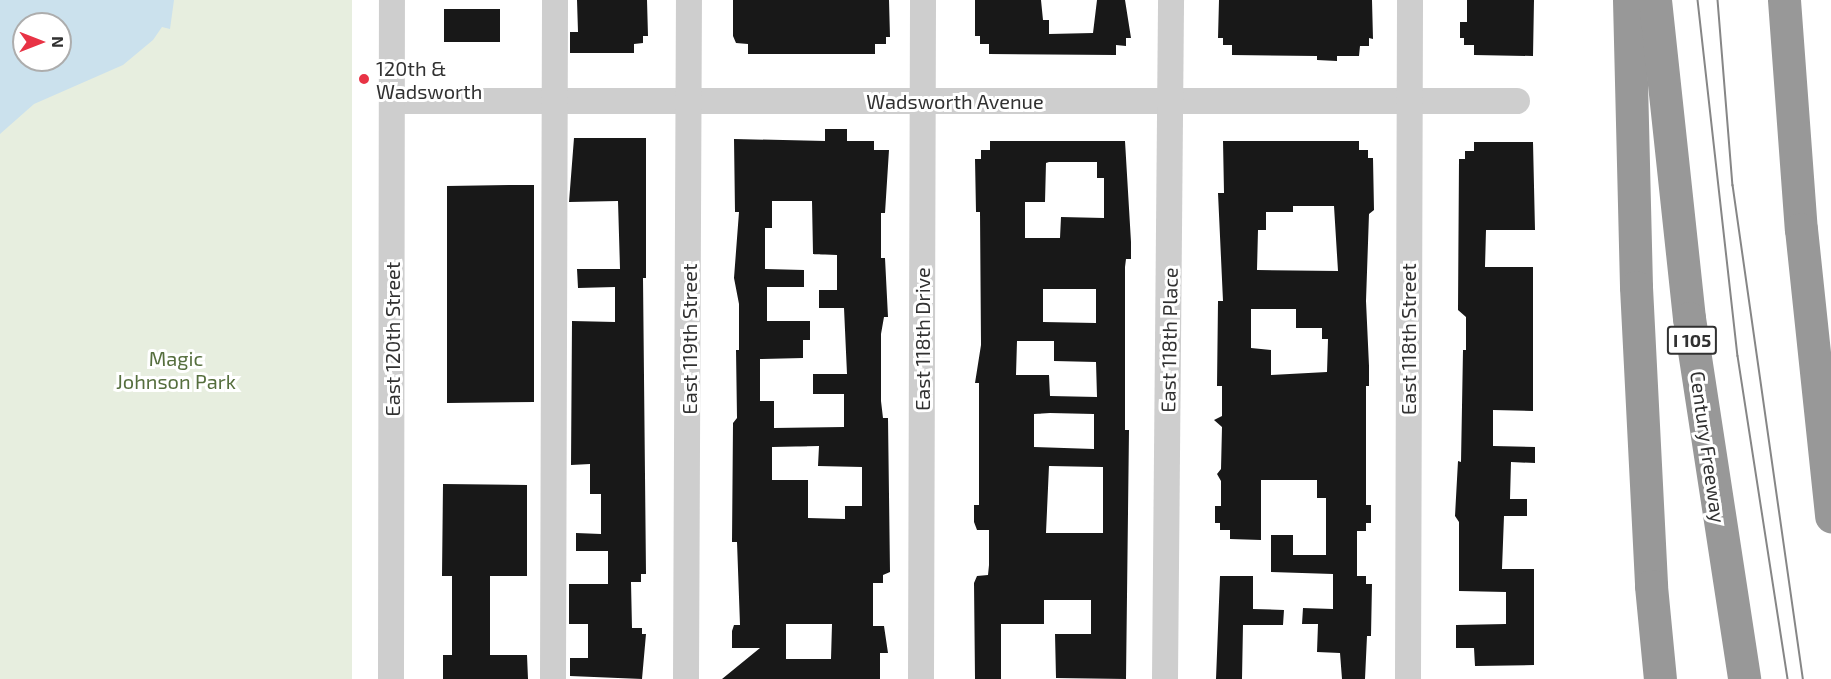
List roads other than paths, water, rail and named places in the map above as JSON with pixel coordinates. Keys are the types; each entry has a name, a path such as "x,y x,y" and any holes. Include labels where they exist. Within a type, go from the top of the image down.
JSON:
{"highway":[{"path":"1629,0 1636,287 1651,586 1660,679"},
{"name":"Century Freeway","path":"1655,0 1689,318 1744,679"},
{"path":"1784,0 1801,229 1831,516"},
{"path":"1801,229 1831,351"}],"street":[{"name":"East 120th Street","path":"391,679 393,0"},
{"path":"553,679 555,0"},
{"name":"East 119th Street","path":"686,679 689,0"},
{"name":"East 118th Drive","path":"921,679 923,0"},
{"name":"East 118th Place","path":"1165,679 1172,101 1171,0"},
{"name":"East 118th Street","path":"1408,679 1410,0"},
{"name":"Wadsworth Avenue","path":"393,101 1517,101"}],"water":[{"path":"0,0 174,0 170,29 162,27 153,40 123,65 34,104 0,134"}],"tram line":[{"path":"1698,0 1738,356 1788,679"},
{"path":"1718,0 1733,185 1803,679"}],"place":[{"name":"120th & Wadsworth","path":"364,79"}],"park label":[{"name":"Magic Johnson Park","path":"176,370"}]}
